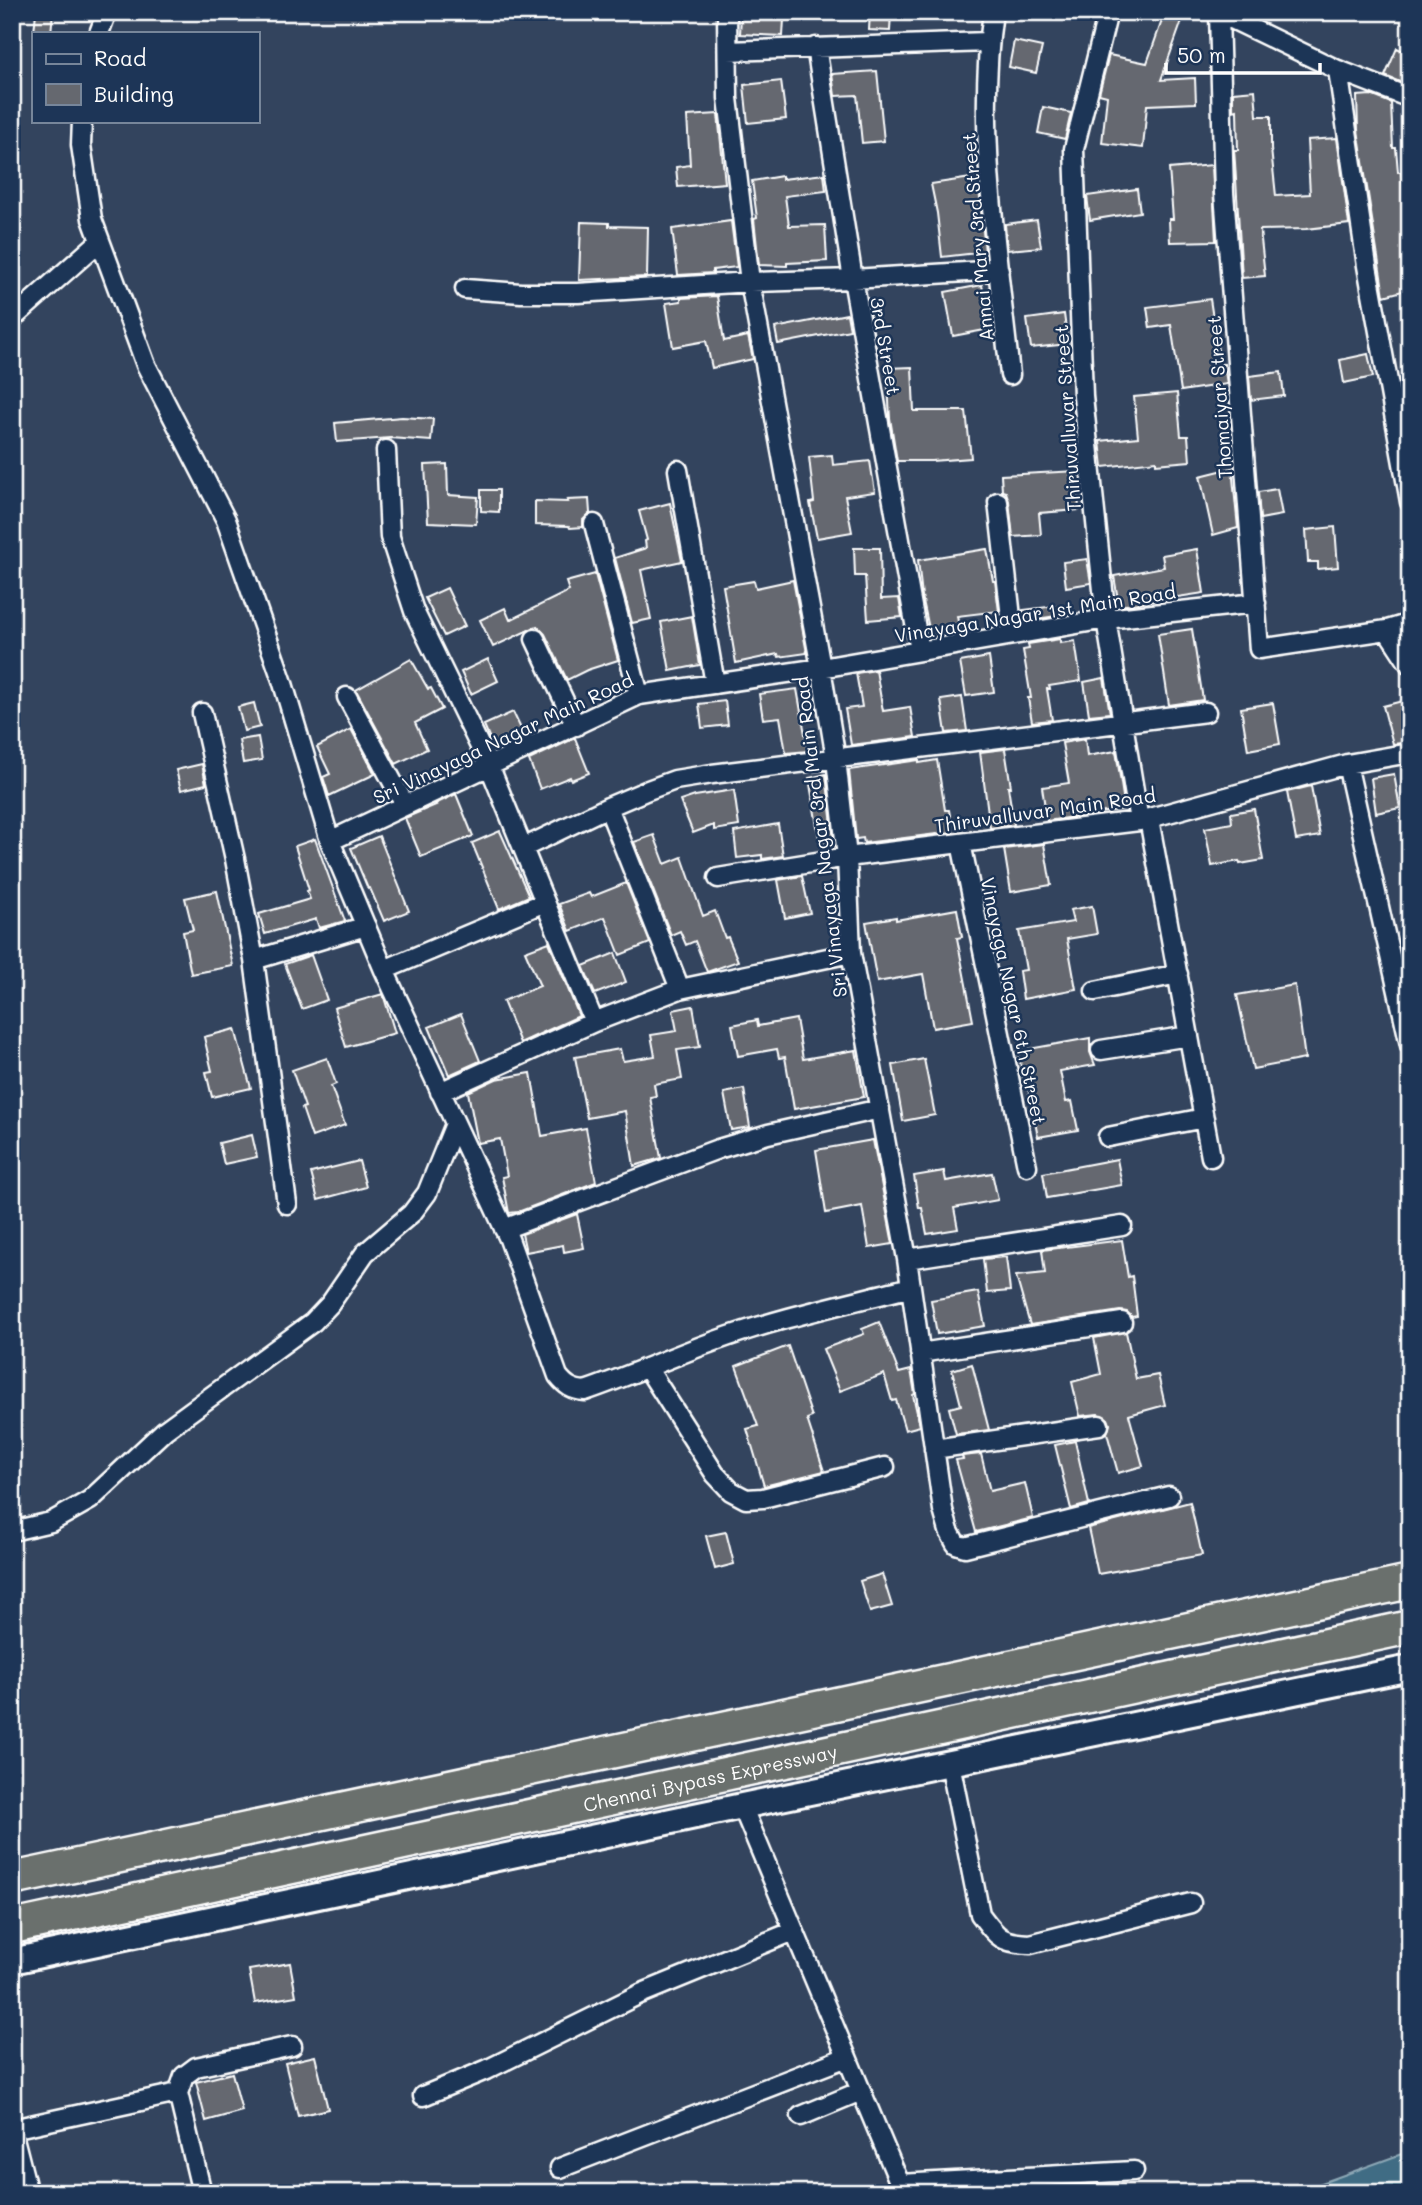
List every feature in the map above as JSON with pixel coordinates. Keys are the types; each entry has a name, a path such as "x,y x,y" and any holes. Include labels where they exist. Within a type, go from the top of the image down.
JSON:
{"highway":[{"path":"12,1879 1410,1582"},
{"name":"Chennai Bypass Expressway","path":"12,1927 1410,1627"}],"street":[{"path":"99,32 106,12"},
{"name":"Sri Vinayaga Nagar 3rd Main Road","path":"727,12 728,98 750,282 821,668 847,857 851,953 907,1259 943,1510 949,1531 956,1544 965,1547 1169,1496"},
{"name":"Annai Mary 3rd Street","path":"993,12 988,42 988,155 1010,375"},
{"name":"Thiruvalluvar Street","path":"1108,12 1074,149 1083,396 1106,619 1122,721 1178,974 1211,1157"},
{"path":"1218,12 1338,70 1410,98"},
{"name":"Thomaiyar Street","path":"1218,12 1224,193 1259,649 1387,630"},
{"path":"728,51 988,42"},
{"name":"3rd Street","path":"816,47 853,279 920,651"},
{"path":"1338,70 1367,266 1406,461 1410,502"},
{"path":"82,122 81,145 92,219 146,365 226,520 282,680 330,841 384,970 504,1228 558,1376 566,1386 585,1391 716,1341 911,1287"},
{"path":"12,319 100,241"},
{"path":"466,289 578,293 999,270"},
{"path":"386,450 390,537 414,611 489,765 594,1022"},
{"path":"678,470 715,684"},
{"path":"998,502 1013,635"},
{"path":"594,524 639,695"},
{"name":"Vinayaga Nagar 1st Main Road","path":"821,668 1106,619 1256,603"},
{"path":"1410,623 1387,630 1410,665"},
{"path":"535,639 576,726"},
{"name":"Sri Vinayaga Nagar Main Road","path":"330,841 639,695 821,668"},
{"path":"347,697 405,805"},
{"path":"523,848 608,807 675,780 1206,712"},
{"path":"202,713 235,859 254,960 287,1204"},
{"name":"Thiruvalluvar Main Road","path":"718,878 847,857 1144,820 1347,764 1410,753"},
{"path":"1347,764 1410,1045"},
{"path":"608,807 680,989"},
{"name":"Vinayaga Nagar 6th Street","path":"961,843 1027,1166"},
{"path":"384,970 545,902"},
{"path":"254,960 366,926"},
{"path":"440,1092 594,1022 680,989 851,953"},
{"path":"1094,991 1178,974"},
{"path":"1101,1050 1189,1036"},
{"path":"504,1228 718,1149 768,1134 880,1109"},
{"path":"1108,1137 1204,1118"},
{"path":"12,1531 51,1522 90,1500 165,1430 313,1322 330,1304 365,1253 412,1213 427,1193 455,1124"},
{"path":"907,1259 1122,1226"},
{"path":"920,1353 1122,1322"},
{"path":"648,1368 715,1474 731,1491 746,1499 885,1467"},
{"path":"934,1449 1099,1425"},
{"path":"12,1961 742,1805 1410,1668"},
{"path":"950,1763 980,1914 992,1930 1007,1943 1030,1944 1191,1903"},
{"path":"742,1805 900,2184 1134,2171"},
{"path":"423,2096 486,2070 640,1994 794,1931"},
{"path":"202,2193 178,2093 184,2076 196,2067 292,2046"},
{"path":"560,2168 847,2057"},
{"path":"801,2116 861,2091"},
{"path":"28,2193 12,2129 178,2093"}],"water":[{"path":"1410,2151 1410,2193 1294,2193"}],"building":[{"path":"36,12 53,12 51,32 34,32"},
{"path":"870,12 891,12 890,31 869,30"},
{"path":"1165,12 1183,18 1161,80 1195,78 1196,103 1147,105 1143,148 1102,143 1107,96 1099,94 1109,55 1147,63"},
{"path":"741,16 784,19 783,36 740,34"},
{"path":"1014,41 1042,47 1036,73 1009,67"},
{"path":"1397,48 1410,54 1410,86 1385,76"},
{"path":"877,71 884,141 862,143 857,95 835,96 832,74"},
{"path":"781,81 786,119 748,123 744,85"},
{"path":"1255,90 1257,116 1271,116 1276,196 1310,194 1307,140 1337,138 1349,224 1260,230 1265,276 1242,278 1234,150 1238,150 1237,110 1233,111 1233,92"},
{"path":"1371,95 1391,103 1393,148 1396,148 1398,172 1401,172 1410,226 1410,289 1384,296 1358,130 1357,96"},
{"path":"1043,107 1071,113 1065,139 1038,133"},
{"path":"718,114 725,183 678,187 676,167 690,165 687,116"},
{"path":"1212,165 1216,241 1170,242 1169,219 1173,219 1169,169"},
{"path":"824,174 826,191 785,196 789,226 825,225 827,261 787,263 787,266 759,265 752,181"},
{"path":"978,177 985,252 942,257 931,184"},
{"path":"1137,189 1140,212 1090,220 1087,196"},
{"path":"1037,220 1041,247 1007,250 1005,224"},
{"path":"731,221 737,267 713,270 713,273 678,275 672,229"},
{"path":"581,222 648,227 647,277 579,280"},
{"path":"982,285 990,329 953,336 945,292"},
{"path":"717,296 724,341 748,336 753,359 712,368 706,341 673,347 666,303 681,301 681,298"},
{"path":"1210,299 1220,364 1224,364 1227,384 1181,391 1171,325 1150,328 1147,307"},
{"path":"847,314 850,330 778,344 775,328"},
{"path":"1064,314 1068,344 1031,348 1027,319"},
{"path":"1368,354 1373,377 1344,383 1340,360"},
{"path":"912,367 914,411 966,411 971,458 897,461 890,418 887,368"},
{"path":"1281,372 1284,396 1251,400 1249,376"},
{"path":"1177,393 1181,436 1188,436 1190,461 1156,464 1156,461 1103,467 1100,441 1138,437 1134,397"},
{"path":"402,417 433,419 431,441 390,438 337,442 335,423"},
{"path":"832,455 833,465 870,461 875,492 845,496 852,532 817,538 810,503 814,502 809,457"},
{"path":"447,464 448,495 478,497 476,524 428,522 425,465"},
{"path":"1232,468 1238,528 1213,535 1200,476"},
{"path":"1077,471 1079,510 1039,513 1041,535 1013,537 1009,501 1006,492 1002,491 1001,475"},
{"path":"1277,489 1282,515 1260,519 1258,492"},
{"path":"481,490 499,490 499,512 481,511"},
{"path":"589,499 590,513 583,520 583,527 535,525 535,501 568,502 567,500"},
{"path":"670,503 682,561 641,570 651,619 632,623 615,558 646,548 647,540 639,511"},
{"path":"1335,527 1338,567 1318,569 1318,562 1308,562 1306,530"},
{"path":"854,548 880,548 881,599 899,598 902,617 868,620 865,576 855,576"},
{"path":"987,549 999,611 957,616 960,633 931,638 918,560"},
{"path":"1197,549 1204,593 1119,606 1114,576 1164,567 1162,555"},
{"path":"1087,559 1091,583 1066,587 1063,562"},
{"path":"595,574 618,660 567,680 545,634 537,626 493,647 480,620 505,608 510,620 569,591 566,582"},
{"path":"793,580 807,653 779,657 778,654 736,663 723,586 754,581 756,588"},
{"path":"447,588 465,626 444,636 425,598"},
{"path":"1055,606 1056,616 1025,621 1023,610"},
{"path":"692,616 700,665 670,671 661,622"},
{"path":"1192,629 1203,700 1169,705 1158,634"},
{"path":"1060,639 1060,643 1075,641 1081,681 1049,686 1050,689 1047,689 1052,720 1032,722 1023,650 1029,649 1028,644"},
{"path":"989,657 994,692 966,696 960,662"},
{"path":"411,659 442,709 415,723 427,749 396,764 356,690"},
{"path":"488,659 498,681 471,694 461,672"},
{"path":"876,670 883,711 910,707 915,737 851,745 845,709 862,707 856,673"},
{"path":"1104,678 1110,713 1089,715 1084,682"},
{"path":"797,689 808,751 786,753 780,717 763,719 759,694"},
{"path":"962,697 967,731 946,733 941,700"},
{"path":"1410,699 1410,742 1393,744 1383,706"},
{"path":"725,701 728,725 702,728 699,704"},
{"path":"254,703 260,727 244,731 238,707"},
{"path":"1273,703 1280,744 1248,750 1241,708"},
{"path":"513,712 522,731 492,744 484,725"},
{"path":"351,729 375,774 329,796 323,777 330,774 317,747"},
{"path":"258,737 262,760 243,763 239,740"},
{"path":"575,738 589,773 540,789 529,760"},
{"path":"1085,739 1087,756 1116,751 1125,809 1047,821 1042,787 1069,783 1062,743"},
{"path":"1005,749 1014,825 990,828 980,752"},
{"path":"919,760 919,763 937,760 945,810 949,810 953,832 864,843 863,838 856,839 849,770"},
{"path":"202,764 206,784 181,790 176,770"},
{"path":"826,774 834,842 820,844 809,778"},
{"path":"1394,774 1400,808 1376,813 1371,778"},
{"path":"1311,786 1320,836 1296,840 1287,792"},
{"path":"734,790 739,826 714,830 714,825 693,833 680,801"},
{"path":"456,794 473,836 421,857 405,818"},
{"path":"1254,809 1263,860 1212,866 1205,828 1232,823 1231,813"},
{"path":"778,824 783,856 737,858 734,832"},
{"path":"500,831 529,896 499,909 472,843"},
{"path":"654,835 665,864 682,857 703,916 715,911 725,938 728,937 738,961 707,972 695,941 686,945 680,931 671,935 634,842"},
{"path":"379,836 409,911 384,921 351,848"},
{"path":"315,839 345,921 319,928 316,919 265,934 259,914 310,899 295,846"},
{"path":"1044,844 1051,885 1011,892 1004,849"},
{"path":"802,876 810,913 785,918 778,880"},
{"path":"626,883 650,943 620,955 605,917 570,931 559,904 589,893 591,897"},
{"path":"217,891 233,966 191,974 183,932 193,930 185,898"},
{"path":"1092,906 1097,934 1067,939 1076,989 1023,999 1019,971 1026,970 1019,931 1073,922 1070,910"},
{"path":"957,909 962,937 957,938 973,1021 933,1028 923,974 877,982 866,922 896,917 896,920"},
{"path":"549,942 579,1016 520,1043 503,1001 540,986 525,951"},
{"path":"615,953 626,982 595,994 583,966"},
{"path":"311,955 327,1000 302,1009 285,964"},
{"path":"1295,985 1305,1059 1253,1069 1237,995"},
{"path":"383,994 395,1033 346,1047 334,1008"},
{"path":"693,1006 700,1047 677,1050 682,1079 654,1084 656,1096 650,1097 661,1158 634,1166 625,1111 587,1118 575,1057 620,1049 623,1061 655,1056 651,1035 677,1031 673,1010"},
{"path":"461,1014 480,1061 449,1075 429,1027"},
{"path":"796,1019 803,1059 856,1050 864,1097 794,1109 785,1057 779,1058 777,1049 738,1056 732,1025 757,1020 758,1026"},
{"path":"235,1029 251,1088 212,1097 206,1072 212,1071 204,1037"},
{"path":"1090,1038 1090,1052 1095,1065 1060,1071 1066,1102 1072,1101 1078,1130 1038,1137 1018,1051"},
{"path":"327,1058 336,1084 331,1086 345,1125 312,1137 292,1070"},
{"path":"924,1059 935,1115 903,1121 893,1065"},
{"path":"531,1073 542,1136 586,1128 596,1182 509,1213 502,1177 507,1176 500,1139 478,1143 468,1092 496,1079"},
{"path":"744,1089 750,1127 731,1130 724,1093"},
{"path":"252,1135 257,1157 224,1164 219,1143"},
{"path":"873,1140 893,1244 869,1248 862,1206 826,1213 816,1150"},
{"path":"1117,1159 1122,1185 1047,1198 1043,1173"},
{"path":"359,1161 366,1187 318,1200 311,1173"},
{"path":"944,1171 946,1181 992,1173 998,1200 954,1208 958,1229 927,1234 922,1208 919,1208 914,1176"},
{"path":"577,1214 584,1248 564,1252 563,1245 526,1252 522,1234"},
{"path":"1122,1240 1128,1277 1132,1276 1137,1316 1132,1317 1127,1312 1120,1311 1030,1325 1016,1276 1045,1273 1042,1250"},
{"path":"1006,1257 1010,1291 987,1293 983,1259"},
{"path":"978,1292 985,1326 937,1334 931,1300"},
{"path":"879,1322 899,1373 911,1370 920,1426 905,1430 896,1400 892,1401 884,1374 840,1391 823,1349 864,1334 862,1329"},
{"path":"1126,1332 1136,1379 1158,1375 1165,1405 1129,1415 1143,1466 1118,1473 1107,1433 1110,1424 1108,1419 1098,1414 1080,1416 1072,1382 1101,1374 1094,1338"},
{"path":"788,1346 812,1417 807,1419 824,1471 764,1486 747,1429 758,1426 736,1366"},
{"path":"972,1364 989,1430 956,1434 949,1408 961,1405 952,1370"},
{"path":"1075,1441 1089,1504 1071,1509 1055,1445"},
{"path":"981,1454 990,1491 1025,1483 1033,1518 976,1532 956,1460 963,1459 962,1456"},
{"path":"1190,1502 1202,1555 1098,1574 1088,1528"},
{"path":"726,1532 734,1564 715,1569 706,1536"},
{"path":"882,1574 892,1606 870,1612 860,1581"},
{"path":"290,1963 296,1996 255,2003 249,1970"},
{"path":"315,2056 328,2109 298,2116 285,2063"},
{"path":"232,2073 242,2111 206,2121 196,2082"}]}
